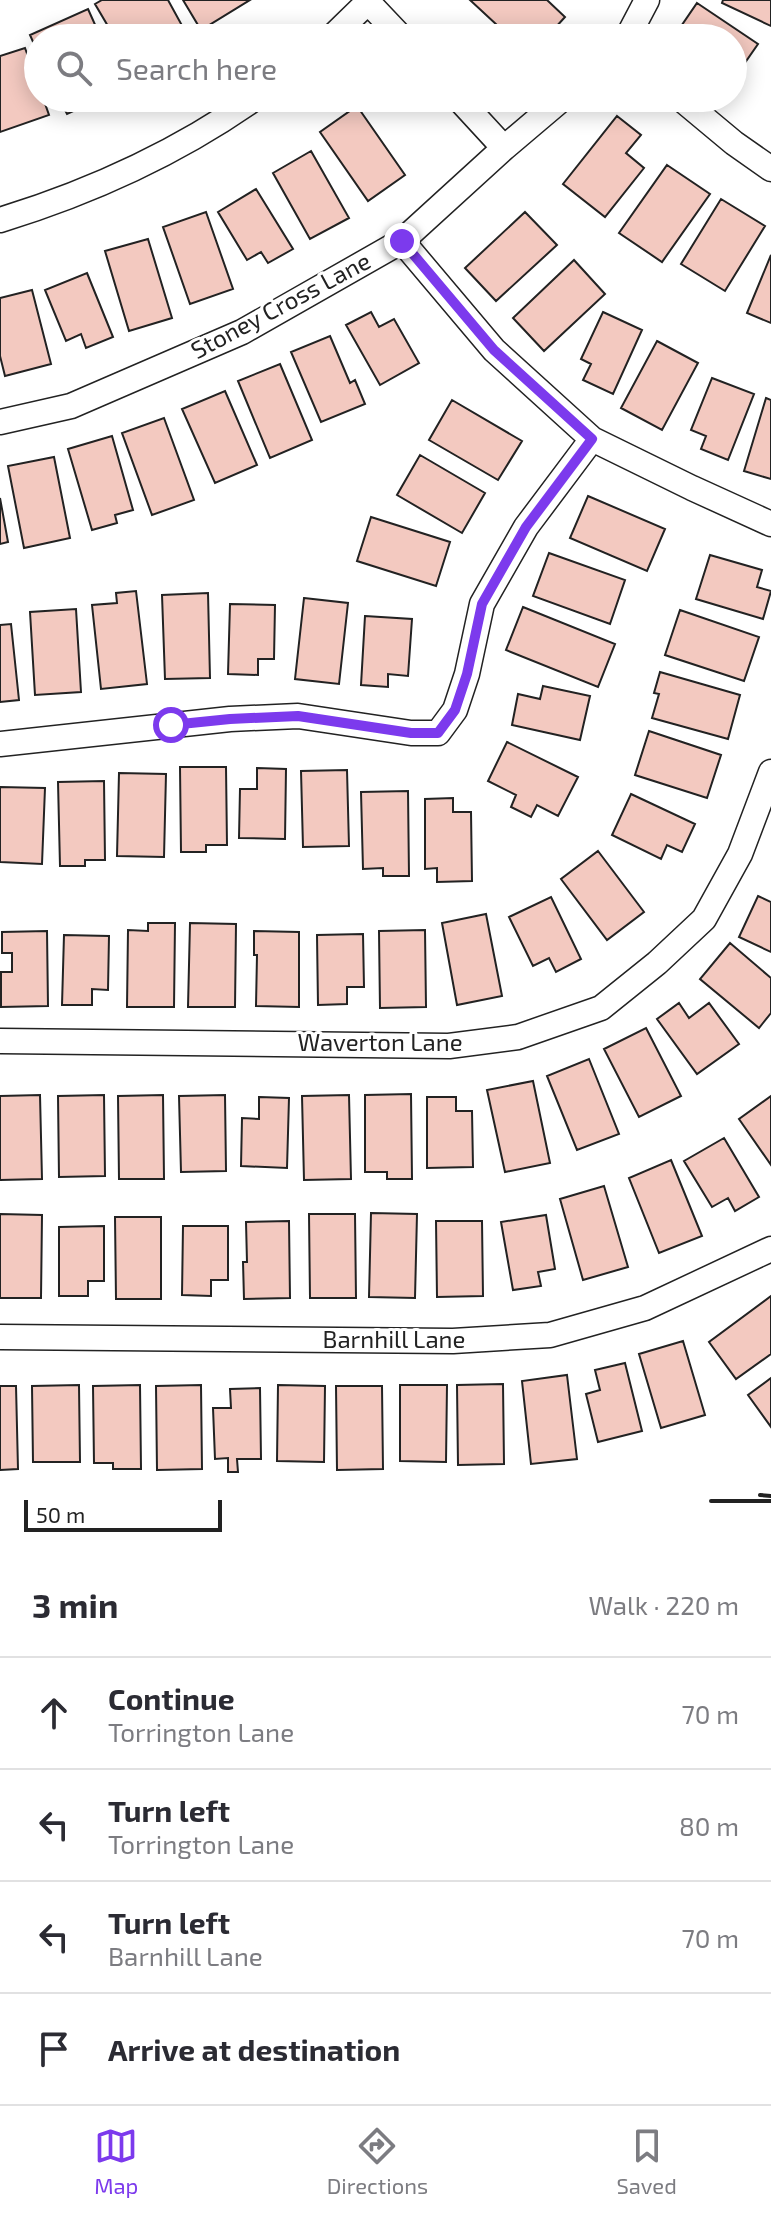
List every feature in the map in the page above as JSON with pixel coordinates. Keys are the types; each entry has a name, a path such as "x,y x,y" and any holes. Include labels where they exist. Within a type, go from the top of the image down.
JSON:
{"street":[{"path":"345,24 368,0 389,24"},
{"path":"634,24 647,0"},
{"path":"0,220 102,184 173,149 232,112"},
{"path":"471,112 504,148"},
{"name":"Stoney Cross Lane","path":"0,422 71,406 242,332 402,241 546,112"},
{"path":"697,112 771,169"},
{"path":"402,241 494,350 592,439 771,524"},
{"path":"0,744 230,719 298,716 411,733 438,733 455,710 467,674 482,604 526,527 592,439"},
{"name":"Waverton Lane","path":"0,1041 449,1046 518,1037 601,1008 657,963 704,919 740,854 771,772"},
{"name":"Barnhill Lane","path":"0,1337 453,1341 550,1335 645,1308 771,1249"}],"building":[{"path":"102,0 168,0 181,24 107,24 95,4"},
{"path":"183,0 250,0 211,24 197,24"},
{"path":"470,0 547,0 565,17 559,24 496,24"},
{"path":"723,0 771,0 771,26 722,3"},
{"path":"697,3 728,24 683,24"},
{"path":"88,9 95,24 55,24"},
{"path":"747,37 758,44 747,60"},
{"path":"24,48 24,112 48,112 49,115 0,132 0,56"},
{"path":"348,112 361,112 405,175 368,201 320,132"},
{"path":"617,116 641,135 626,153 644,168 605,217 563,184"},
{"path":"311,151 349,218 310,239 273,173"},
{"path":"667,165 710,194 662,262 619,233"},
{"path":"256,189 293,249 268,263 261,252 247,260 218,212"},
{"path":"721,199 765,226 725,291 681,264"},
{"path":"206,212 233,289 190,304 163,227"},
{"path":"525,212 557,245 496,301 465,268"},
{"path":"148,239 172,318 129,331 105,251"},
{"path":"771,255 771,323 747,313"},
{"path":"574,260 605,294 544,351 513,318"},
{"path":"87,273 113,337 86,348 81,334 66,341 45,290"},
{"path":"32,290 51,364 5,376 0,356 0,298"},
{"path":"371,312 379,327 394,319 419,363 380,385 346,325"},
{"path":"603,312 642,330 613,394 583,380 591,364 581,359"},
{"path":"330,336 350,383 355,380 365,404 321,422 291,352"},
{"path":"657,341 698,363 662,430 621,408"},
{"path":"280,364 312,440 270,458 238,381"},
{"path":"712,378 754,394 728,460 701,449 706,436 691,430"},
{"path":"225,391 257,465 215,483 182,409"},
{"path":"766,398 771,400 771,479 744,471"},
{"path":"452,400 522,441 498,480 429,440"},
{"path":"164,418 194,500 152,515 122,433"},
{"path":"112,436 133,510 115,515 117,523 92,530 68,449"},
{"path":"420,455 485,493 462,533 397,495"},
{"path":"54,457 70,538 24,548 8,466"},
{"path":"588,496 665,529 647,571 570,538"},
{"path":"0,498 8,542 0,544"},
{"path":"371,517 450,542 436,586 357,561"},
{"path":"549,553 625,580 610,624 533,596"},
{"path":"710,555 762,570 757,587 771,591 763,619 696,599"},
{"path":"136,591 147,684 101,689 92,605 117,603 116,593"},
{"path":"208,593 210,678 165,679 162,595"},
{"path":"304,598 348,603 339,684 295,679"},
{"path":"230,604 275,605 274,659 258,659 258,675 228,674"},
{"path":"523,607 615,644 598,687 506,650"},
{"path":"76,609 81,692 35,695 30,612"},
{"path":"680,610 759,637 744,681 665,655"},
{"path":"365,616 412,619 408,676 388,674 388,687 361,685"},
{"path":"11,624 19,700 0,702 0,625"},
{"path":"660,672 740,695 728,739 652,718 659,694 654,693"},
{"path":"543,686 590,696 580,740 512,725 518,694 540,699"},
{"path":"649,731 721,755 707,798 635,775"},
{"path":"507,742 578,777 558,816 537,805 531,817 511,807 516,795 488,781"},
{"path":"180,767 226,767 227,845 206,845 206,852 181,852"},
{"path":"257,768 286,769 285,839 239,838 240,789 257,789"},
{"path":"347,770 349,846 303,847 301,771"},
{"path":"119,773 166,774 164,857 117,856"},
{"path":"104,781 105,860 85,860 85,866 60,866 58,782"},
{"path":"0,787 45,788 42,864 0,862"},
{"path":"408,791 409,876 383,876 383,868 363,869 361,792"},
{"path":"631,794 695,824 682,852 667,845 661,859 612,835"},
{"path":"453,798 453,812 471,812 472,881 437,882 437,868 425,869 425,799"},
{"path":"598,851 644,912 607,940 561,879"},
{"path":"758,896 771,902 771,952 739,937"},
{"path":"551,897 581,959 556,972 549,958 533,966 509,917"},
{"path":"486,914 502,996 457,1005 442,923"},
{"path":"148,923 175,923 174,1007 127,1007 128,930 148,931"},
{"path":"190,923 236,924 235,1007 188,1007"},
{"path":"425,930 426,1007 380,1008 379,931"},
{"path":"47,931 48,1006 1,1007 1,972 12,972 12,953 2,953 2,932"},
{"path":"254,931 299,932 299,1007 256,1006"},
{"path":"363,934 364,987 347,987 347,1004 318,1005 317,935"},
{"path":"64,935 109,936 108,990 92,989 92,1005 62,1005"},
{"path":"730,943 771,978 771,1013 759,1028 700,979"},
{"path":"679,1003 689,1018 709,1003 739,1044 697,1074 657,1019"},
{"path":"646,1028 681,1096 639,1117 604,1049"},
{"path":"589,1059 619,1134 577,1150 547,1076"},
{"path":"533,1081 550,1163 505,1172 487,1090"},
{"path":"411,1094 412,1179 387,1179 387,1172 365,1172 365,1095"},
{"path":"40,1095 42,1179 0,1180 0,1096"},
{"path":"104,1095 105,1176 59,1177 58,1096"},
{"path":"163,1095 164,1179 119,1179 118,1096"},
{"path":"225,1095 226,1171 181,1172 179,1096"},
{"path":"349,1095 351,1179 304,1180 302,1096"},
{"path":"771,1096 771,1165 739,1119"},
{"path":"259,1097 289,1098 287,1168 241,1166 242,1118 259,1119"},
{"path":"427,1097 456,1097 456,1111 472,1111 473,1167 427,1168"},
{"path":"724,1138 759,1197 735,1211 728,1198 712,1207 684,1161"},
{"path":"671,1160 702,1236 659,1253 629,1178"},
{"path":"604,1186 628,1267 583,1280 560,1199"},
{"path":"371,1213 417,1214 415,1298 369,1297"},
{"path":"0,1214 42,1215 41,1298 0,1298"},
{"path":"309,1214 355,1214 356,1298 310,1298"},
{"path":"546,1215 555,1269 538,1272 541,1286 513,1290 501,1222"},
{"path":"115,1217 161,1217 161,1299 116,1299"},
{"path":"289,1221 290,1298 244,1299 246,1222"},
{"path":"436,1221 482,1221 483,1296 437,1297"},
{"path":"104,1226 104,1281 88,1281 88,1296 59,1296 59,1227"},
{"path":"183,1226 228,1226 228,1280 211,1280 211,1296 182,1295"},
{"path":"771,1296 771,1354 736,1379 709,1342"},
{"path":"683,1341 705,1415 661,1428 639,1354"},
{"path":"625,1363 642,1431 598,1442 586,1394 600,1390 595,1370"},
{"path":"567,1375 577,1459 531,1464 522,1381"},
{"path":"771,1378 771,1427 748,1395"},
{"path":"503,1384 504,1464 458,1465 457,1385"},
{"path":"79,1385 80,1462 33,1462 32,1386"},
{"path":"140,1385 141,1469 113,1469 113,1463 94,1463 93,1386"},
{"path":"201,1385 202,1469 157,1470 156,1386"},
{"path":"278,1385 325,1386 324,1462 277,1461"},
{"path":"400,1385 447,1385 446,1462 400,1461"},
{"path":"0,1386 16,1386 18,1469 0,1470"},
{"path":"336,1386 382,1386 383,1469 337,1470"},
{"path":"260,1388 261,1459 237,1459 238,1472 228,1472 228,1458 215,1459 213,1408 231,1408 230,1389"}],"wall":[{"path":"760,1495 771,1496"},
{"path":"711,1501 771,1501"}],"route":[{"path":"171,725 298,716 411,733 438,733 455,710 467,674 482,604 526,527 592,439 494,350 402,241"}]}
